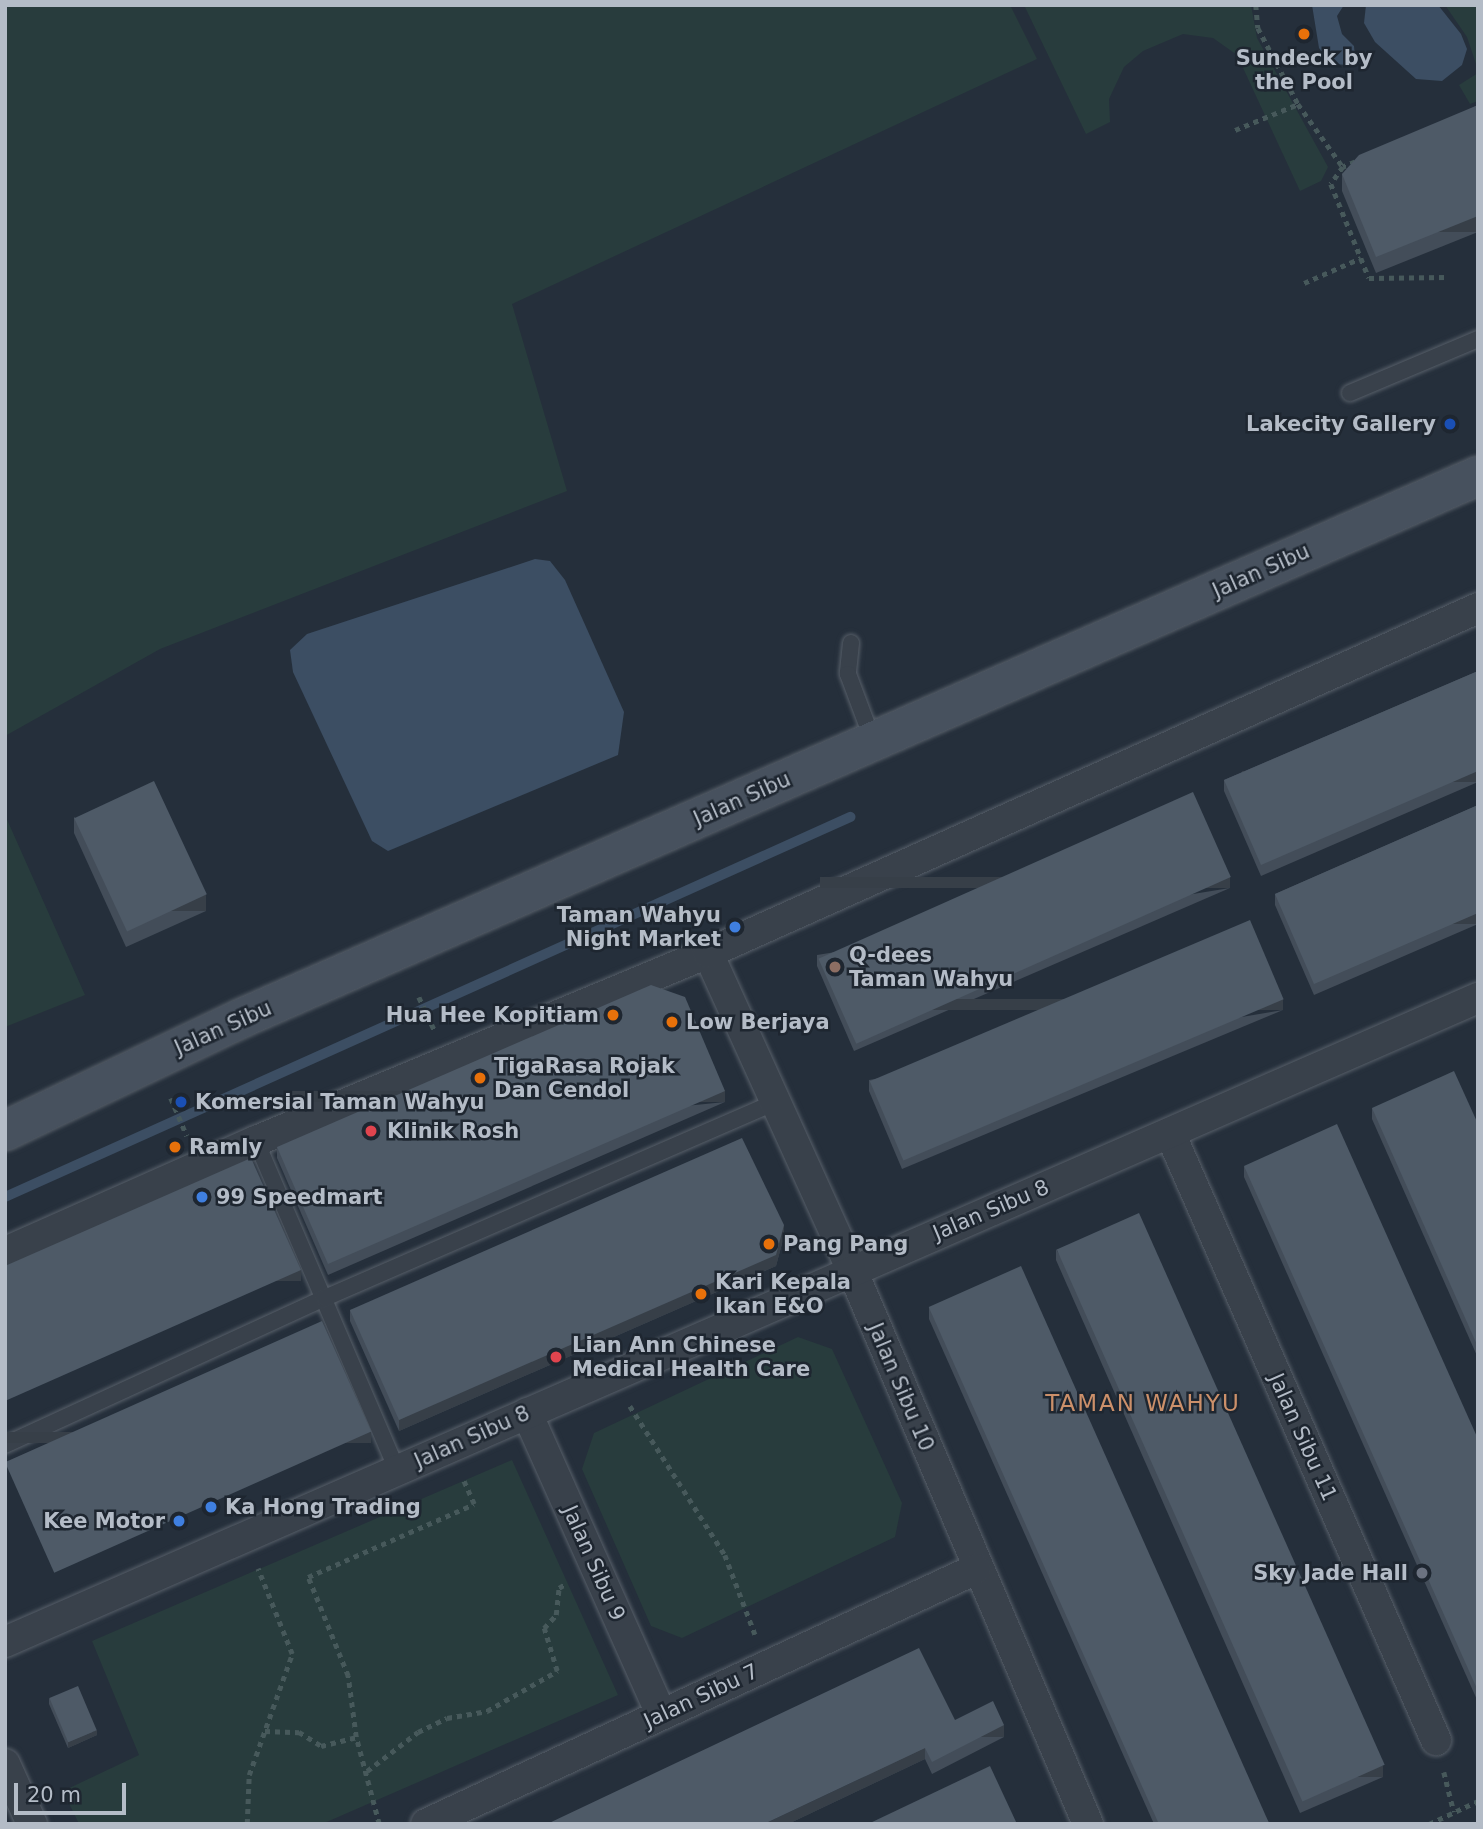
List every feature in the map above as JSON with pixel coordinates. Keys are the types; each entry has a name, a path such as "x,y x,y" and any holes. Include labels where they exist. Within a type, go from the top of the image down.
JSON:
{"street":[{"name":"Jalan Sibu","path":"6,1130 254,1013 1478,476"},
{"path":"5,1252 256,1141 708,953 1478,608"},
{"name":"Jalan Sibu 10","path":"708,953 852,1270 976,1569 1088,1824"},
{"name":"Jalan Sibu 8","path":"5,1642 1478,998"},
{"name":"Jalan Sibu 11","path":"1170,1133 1436,1740"},
{"name":"Jalan Sibu 9","path":"527,1413 661,1714"},
{"name":"Jalan Sibu 7","path":"425,1824 976,1569"},
{"path":"5,1764 32,1824"}],"lane":[{"path":"1350,393 1478,339"},
{"path":"852,643 848,674 874,741"},
{"path":"5,1445 325,1298 774,1103"},
{"path":"256,1141 397,1470"}],"path":[{"path":"1256,5 1258,28 1298,104 1343,167"},
{"path":"1235,130 1298,104"},
{"path":"1368,156 1343,167 1331,184 1369,278 1447,277"},
{"path":"1304,283 1361,258"},
{"path":"419,996 434,1029"},
{"path":"171,1098 185,1130"},
{"path":"613,1378 725,1555 767,1665"},
{"path":"379,1824 367,1771 356,1738 348,1676 308,1577 474,1504 449,1447"},
{"path":"247,1538 292,1654 249,1774 247,1824"},
{"path":"367,1771 418,1732 447,1718 487,1711 557,1671 544,1628 556,1615 559,1588 596,1567"},
{"path":"265,1731 299,1732 321,1746 356,1738"},
{"path":"1436,1740 1454,1812"},
{"path":"1429,1824 1478,1801"}],"green space":[{"path":"5,5 1010,5 1037,59 512,304 567,491 160,649 5,736"},
{"path":"1024,5 1251,5 1257,38 1328,167 1321,181 1300,191 1237,55 1213,38 1183,34 1143,51 1124,67 1109,99 1110,122 1086,134"},
{"path":"1445,5 1478,5 1478,70 1467,37"},
{"path":"1478,73 1478,101 1470,104 1459,85"},
{"path":"5,815 85,995 5,1027"},
{"path":"798,1337 832,1349 902,1503 895,1537 682,1638 651,1626 582,1469 594,1433"},
{"path":"512,1460 618,1695 322,1824 79,1824 63,1791 139,1755 92,1641"}],"water":[{"path":"1312,5 1344,5 1337,16 1342,34 1354,46 1355,58 1348,65 1332,64 1319,48"},
{"path":"1366,5 1438,5 1461,34 1467,49 1462,65 1442,81 1416,79 1375,42 1364,23"},
{"path":"535,559 550,561 565,580 624,712 618,755 388,851 372,841 293,672 290,650 307,634"}],"building":[{"path":"1478,105 1478,216 1376,257 1342,174 1359,155"},
{"path":"1478,671 1478,771 1261,865 1224,780"},
{"path":"154,781 207,894 127,931 74,818"},
{"path":"1193,792 1231,877 856,1044 818,959"},
{"path":"1478,805 1478,913 1314,984 1275,894"},
{"path":"1250,920 1284,999 903,1161 870,1081"},
{"path":"651,985 685,997 725,1091 328,1264 277,1147"},
{"path":"1454,1071 1478,1124 1478,1347 1372,1108"},
{"path":"1337,1124 1478,1439 1478,1691 1244,1166"},
{"path":"742,1138 784,1225 776,1255 399,1420 350,1310"},
{"path":"251,1158 301,1270 5,1401 5,1266"},
{"path":"1139,1213 1385,1765 1302,1801 1057,1250"},
{"path":"1021,1266 1269,1824 1159,1824 929,1307"},
{"path":"322,1321 371,1432 54,1573 5,1462"},
{"path":"919,1648 955,1720 993,1701 1004,1725 932,1762 925,1748 764,1824 547,1824"},
{"path":"78,1686 97,1730 68,1742 49,1698"},
{"path":"990,1766 1017,1824 868,1824"}],"waterway":[{"path":"5,1197 850,817"}],"place":[{"name":"Sundeck by the Pool","path":"1304,34"},
{"name":"Lakecity Gallery","path":"1450,424"},
{"name":"Taman Wahyu Night Market","path":"735,927"},
{"name":"Q-dees Taman Wahyu","path":"835,967"},
{"name":"Hua Hee Kopitiam","path":"613,1015"},
{"name":"Low Berjaya","path":"672,1022"},
{"name":"TigaRasa Rojak Dan Cendol","path":"480,1078"},
{"name":"Komersial Taman Wahyu","path":"181,1102"},
{"name":"Klinik Rosh","path":"371,1131"},
{"name":"Ramly","path":"175,1147"},
{"name":"99 Speedmart","path":"202,1197"},
{"name":"Pang Pang","path":"769,1244"},
{"name":"Kari Kepala Ikan E&O","path":"701,1294"},
{"name":"Lian Ann Chinese Medical Health Care","path":"556,1357"},
{"name":"Ka Hong Trading","path":"211,1507"},
{"name":"Kee Motor","path":"179,1521"},
{"name":"Sky Jade Hall","path":"1422,1573"}],"district":[{"name":"TAMAN WAHYU","path":"1143,1403"}]}
